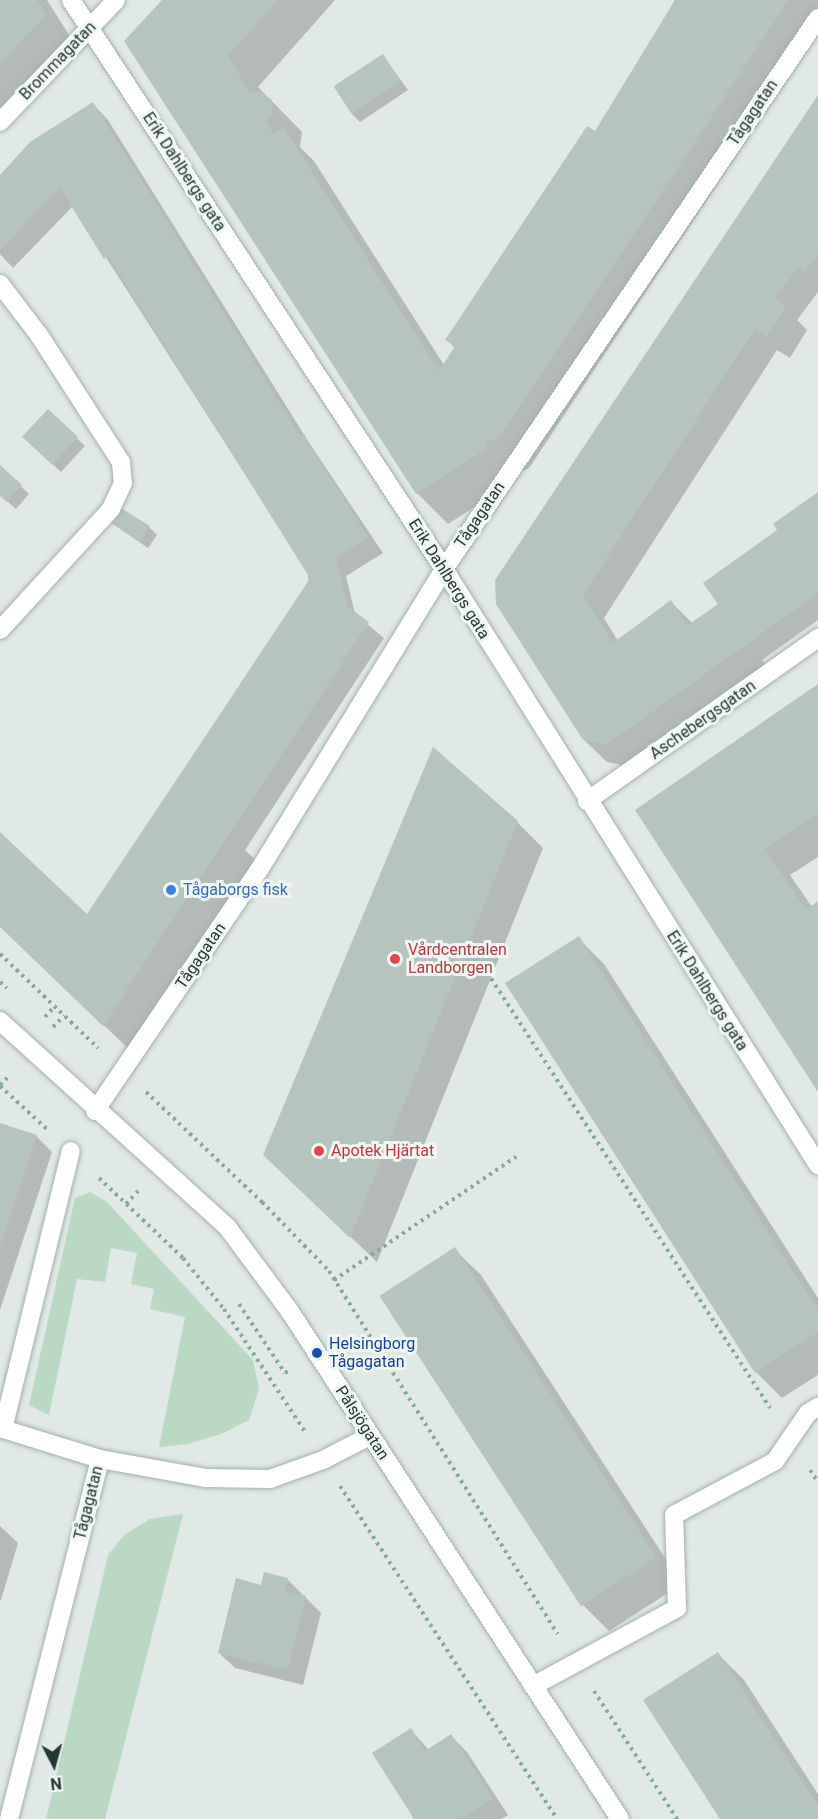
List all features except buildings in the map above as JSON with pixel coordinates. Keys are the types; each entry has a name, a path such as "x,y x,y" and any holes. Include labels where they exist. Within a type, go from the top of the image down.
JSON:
{"street":[{"name":"Erik Dahlbergs gata","path":"71,0 444,569 587,801 818,1165"},
{"name":"Brommagatan","path":"0,122 116,0"},
{"name":"Tågagatan","path":"95,1111 283,833 444,569 818,18"},
{"path":"0,284 39,335 121,462 123,483 111,509 0,630"},
{"name":"Aschebergsgatan","path":"587,801 818,638"},
{"name":"Pålsjögatan","path":"0,1021 95,1111 228,1228 289,1310 620,1819"},
{"path":"71,1151 2,1429 100,1459"},
{"path":"533,1686 676,1608 674,1515 775,1461 808,1413 818,1407"},
{"name":"Tågagatan","path":"9,1819 100,1459 206,1478 270,1479 323,1460 370,1436"}],"path":[{"path":"483,966 790,1439"},
{"path":"41,1021 55,1006"},
{"path":"0,1085 14,1070"},
{"path":"334,1280 516,1157"},
{"path":"126,1204 142,1188"},
{"path":"237,1301 285,1373 291,1369"}],"green space":[{"path":"90,1192 107,1202 253,1360 259,1389 249,1420 221,1434 188,1444 159,1447 185,1317 150,1309 154,1289 131,1284 137,1253 111,1248 105,1282 77,1279 49,1415 29,1405 75,1198"},
{"path":"183,1514 105,1819 46,1819 108,1555 124,1535 150,1519"}],"place":[{"name":"Tågaborgs fisk","path":"171,890"},
{"name":"Vårdcentralen Landborgen","path":"395,959"},
{"name":"Apotek Hjärtat","path":"319,1151"},
{"name":"Helsingborg Tågagatan","path":"317,1353"}]}
